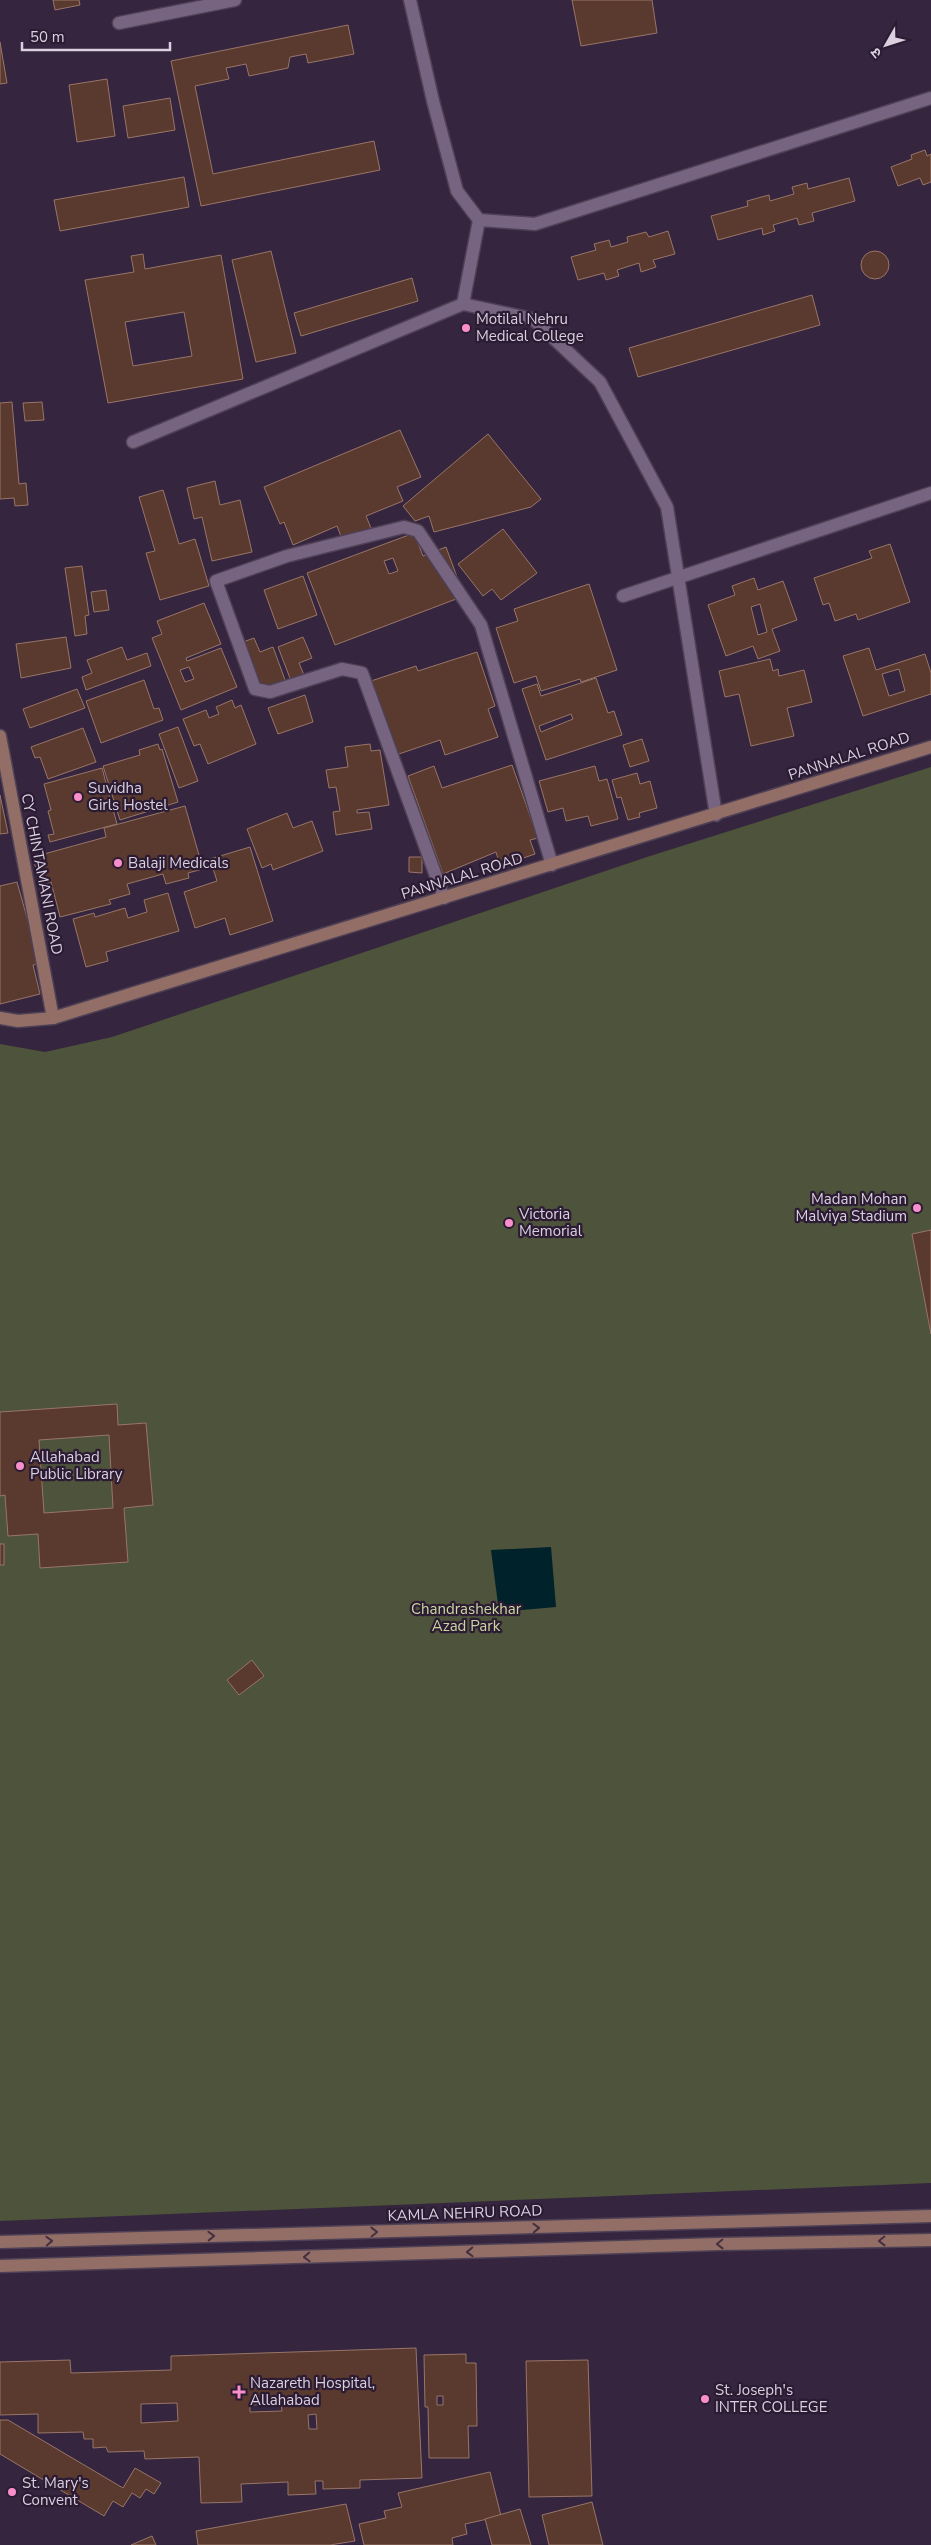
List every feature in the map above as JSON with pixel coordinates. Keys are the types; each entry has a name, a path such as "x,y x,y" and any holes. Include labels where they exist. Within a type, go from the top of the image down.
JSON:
{"main road":[{"name":"CY CHINTAMANI ROAD","path":"0,740 53,1018"},
{"name":"PANNALAL ROAD","path":"0,1018 18,1020 53,1018 716,815 931,747"},
{"name":"KAMLA NEHRU ROAD","path":"0,2242 931,2216"},
{"path":"0,2266 708,2244 931,2240"}],"street":[{"path":"119,23 235,0"},
{"path":"410,0 433,101 457,191 480,220 535,224 931,98"},
{"path":"462,304 480,220"},
{"path":"132,442 462,304 533,319 600,382 667,507 716,815"},
{"path":"623,596 931,494"},
{"path":"444,898 362,673 342,668 270,692 255,690 216,581 287,556 404,527 418,531 481,625 552,865"}],"green space":[{"name":"Chandrashekhar Azad Park","path":"931,767 931,2183 0,2221 0,1044 45,1052 112,1037 650,856"}],"water":[{"path":"551,1547 556,1607 499,1612 491,1550"}],"building":[{"path":"53,0 79,0 80,5 55,10"},
{"path":"572,0 652,0 657,33 581,46"},
{"path":"348,25 354,54 308,63 306,54 290,57 288,68 249,76 246,64 226,68 229,79 195,86 213,174 374,141 380,170 201,206 171,61"},
{"path":"0,42 7,83 0,84"},
{"path":"107,79 115,136 77,142 69,85"},
{"path":"170,98 175,130 128,138 123,106"},
{"path":"925,150 927,156 931,154 931,182 923,185 920,178 898,186 891,167 912,159 911,155"},
{"path":"184,177 189,207 60,231 54,200"},
{"path":"849,178 855,201 812,213 814,221 799,225 797,218 773,225 775,231 763,235 762,228 718,240 711,216 748,206 747,201 769,195 770,201 794,194 792,187 807,183 808,189"},
{"path":"668,231 675,254 653,260 656,267 641,272 639,263 617,270 619,276 606,280 604,273 578,280 571,257 596,250 594,244 609,240 611,247 628,242 627,237 646,232 649,237"},
{"path":"271,251 296,353 256,362 232,260"},
{"path":"875,251 885,255 889,265 885,275 875,279 865,275 861,265 865,255"},
{"path":"143,254 145,269 221,255 243,379 108,403 85,280 134,272 131,256","holes":["184,312 192,356 133,366 125,322"]},
{"path":"412,278 418,301 301,336 294,313"},
{"path":"812,295 820,325 638,377 629,348"},
{"path":"12,402 19,484 26,483 28,505 15,506 14,498 0,499 0,403"},
{"path":"42,402 44,420 25,421 23,403"},
{"path":"400,430 421,477 397,487 403,501 366,516 373,533 344,544 337,526 293,545 284,522 280,524 264,487"},
{"path":"488,434 541,499 531,507 434,532 429,516 415,521 403,506"},
{"path":"215,481 220,505 240,500 252,552 212,561 202,517 194,519 187,488"},
{"path":"163,490 179,544 195,539 209,586 160,600 146,553 155,551 139,497"},
{"path":"503,529 537,573 501,600 492,589 483,596 458,564"},
{"path":"414,533 423,556 446,547 464,596 335,645 307,573","holes":["393,558 398,571 389,574 384,561"]},
{"path":"890,544 910,602 858,620 856,614 835,621 829,603 823,605 814,578 872,558 869,551"},
{"path":"82,566 89,615 85,616 87,634 75,636 65,568"},
{"path":"303,576 317,615 278,629 264,590"},
{"path":"754,578 758,590 783,581 797,620 772,629 780,651 758,659 753,646 726,656 708,605 735,595 732,586","holes":["760,604 767,632 758,635 751,607"]},
{"path":"589,584 617,670 581,682 580,679 541,691 536,676 514,683 496,628 518,621 514,609"},
{"path":"106,590 109,610 94,612 91,592"},
{"path":"204,603 221,644 186,658 187,661 221,648 237,687 181,710 152,638 162,634 157,621","holes":["189,667 194,679 185,682 180,670"]},
{"path":"66,637 71,668 21,678 16,644"},
{"path":"303,637 312,658 299,663 306,680 293,686 278,647"},
{"path":"254,638 260,652 273,647 288,688 265,697 235,645"},
{"path":"122,647 127,660 147,653 151,666 86,690 82,677 92,673 87,660"},
{"path":"869,648 876,670 925,654 931,673 931,694 863,716 843,656","holes":["899,669 905,691 889,696 882,674"]},
{"path":"477,652 495,706 488,709 498,737 445,755 440,740 390,757 365,683 416,666 418,671"},
{"path":"770,659 773,671 778,669 779,676 804,670 812,702 787,708 794,736 751,746 739,694 725,697 719,671"},
{"path":"596,678 608,713 614,711 622,735 546,760 522,689 537,684 541,696","holes":["571,714 573,719 541,732 539,726"]},
{"path":"144,680 154,709 159,708 163,720 101,743 86,701"},
{"path":"77,689 85,708 30,728 23,709"},
{"path":"305,695 313,722 278,734 268,708"},
{"path":"232,700 235,708 241,705 256,744 208,764 200,744 194,746 183,719 206,710 209,718 219,714 216,707"},
{"path":"178,727 198,781 179,788 159,734"},
{"path":"83,728 96,762 48,779 40,757 35,758 31,747"},
{"path":"642,739 649,761 630,767 623,745"},
{"path":"158,744 160,750 162,749 178,802 120,820 103,766 140,755 139,750"},
{"path":"370,744 371,751 380,750 389,805 357,810 357,813 369,812 372,829 336,835 333,812 340,811 336,787 329,788 326,770 348,767 345,747"},
{"path":"512,765 538,838 530,840 535,854 500,866 496,852 443,874 408,776 434,766 442,788"},
{"path":"595,766 599,781 607,779 618,819 591,826 588,816 566,821 563,808 548,812 539,781"},
{"name":"Suvidha Girls Hostel","path":"102,768 117,824 50,842 48,835 54,834 48,811 51,810 44,784"},
{"path":"637,773 640,784 650,781 657,808 639,813 640,817 628,820 621,797 617,798 612,780"},
{"path":"0,795 8,833 0,834"},
{"name":"Balaji Medicals","path":"185,806 203,869 188,873 189,878 166,884 163,874 127,884 130,894 109,900 111,904 60,917 51,882 40,885 33,857 106,837 104,828"},
{"path":"287,813 293,828 312,821 323,851 273,870 271,864 262,868 247,829"},
{"path":"250,847 273,921 230,935 225,918 195,928 184,892 217,881 210,859"},
{"path":"409,857 422,857 422,873 409,872"},
{"path":"17,882 40,964 33,965 40,994 0,1004 0,886"},
{"path":"168,893 179,931 106,952 108,961 86,967 73,919 94,913 95,917 125,908 128,918 147,912 144,900"},
{"path":"931,1230 931,1334 912,1234"},
{"name":"Allahabad Public Library","path":"117,1404 118,1425 146,1423 153,1505 124,1508 128,1562 40,1568 38,1534 8,1536 5,1495 0,1496 0,1412","holes":["109,1435 113,1508 44,1513 39,1440"]},
{"path":"0,1544 4,1544 4,1565 0,1565"},
{"path":"252,1660 264,1676 239,1695 227,1680"},
{"path":"416,2348 422,2478 360,2480 360,2488 323,2489 323,2481 315,2481 316,2494 288,2495 288,2482 241,2484 242,2502 201,2503 199,2457 145,2459 144,2451 108,2452 106,2447 93,2448 93,2439 84,2439 83,2432 38,2433 38,2414 0,2415 0,2362 70,2360 71,2373 171,2370 171,2356","holes":["177,2403 178,2421 141,2423 141,2404","281,2404 282,2411 250,2412 250,2405","316,2414 317,2429 309,2429 308,2415"]},
{"path":"466,2354 466,2363 476,2363 477,2426 468,2426 469,2458 429,2458 428,2407 425,2407 424,2355","holes":["437,2396 443,2396 443,2405 437,2405"]},
{"path":"588,2360 592,2496 529,2497 526,2361"},
{"path":"0,2420 8,2420 123,2488 135,2468 161,2483 154,2494 146,2489 140,2498 132,2493 123,2507 113,2501 104,2516 0,2454"},
{"path":"490,2472 501,2516 465,2524 467,2534 452,2538 453,2545 364,2545 359,2524 386,2518 384,2511 402,2507 398,2493"},
{"path":"592,2502 603,2545 549,2545 542,2515"},
{"path":"346,2504 355,2541 330,2545 198,2545 196,2531"},
{"path":"520,2509 531,2545 492,2545 485,2519"},
{"path":"152,2536 156,2545 131,2545"}],"place":[{"name":"Motilal Nehru Medical College","path":"466,328"},
{"name":"Suvidha Girls Hostel","path":"78,797"},
{"name":"Balaji Medicals","path":"118,863"},
{"name":"Madan Mohan Malviya Stadium","path":"917,1208"},
{"name":"Victoria Memorial","path":"509,1223"},
{"name":"Allahabad Public Library","path":"20,1466"},
{"name":"Nazareth Hospital, Allahabad","path":"239,2392"},
{"name":"St. Joseph's INTER COLLEGE","path":"705,2399"},
{"name":"St. Mary's Convent","path":"12,2492"}]}
